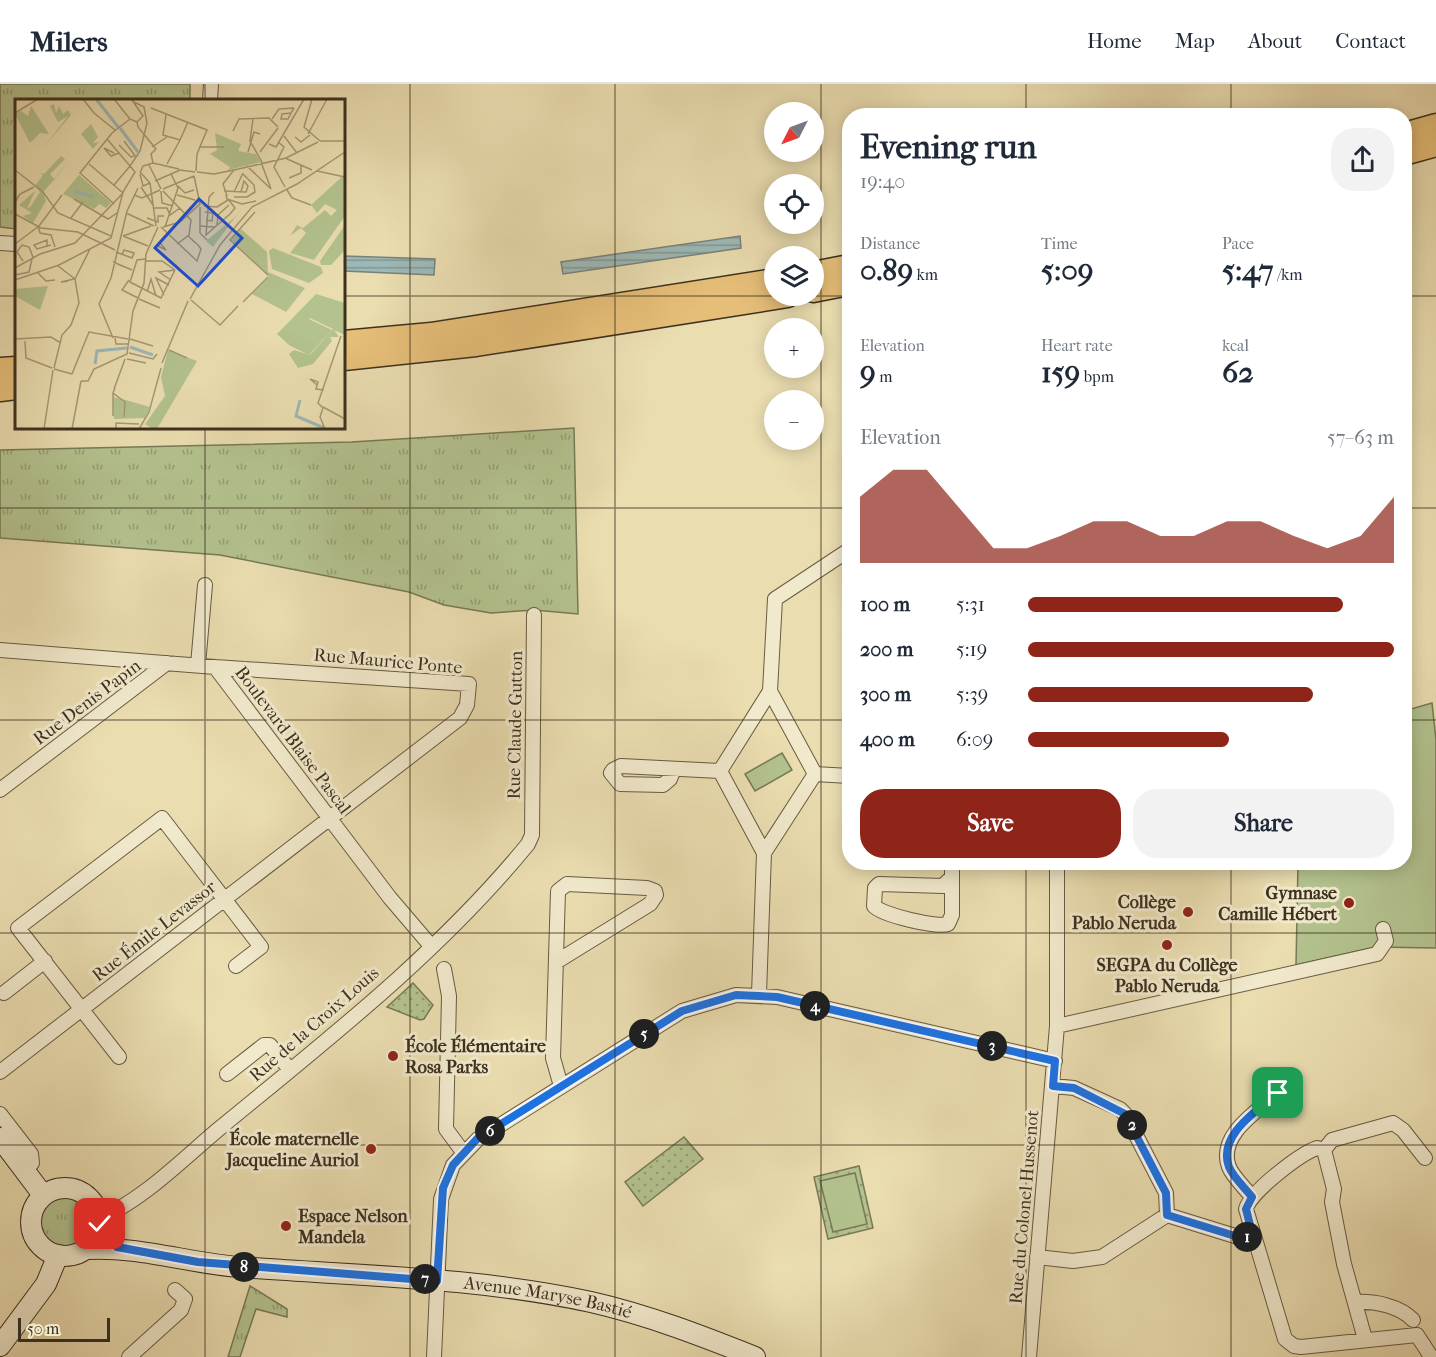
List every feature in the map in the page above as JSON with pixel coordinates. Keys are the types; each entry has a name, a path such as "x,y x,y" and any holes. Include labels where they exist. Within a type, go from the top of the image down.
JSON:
{"main road":[{"path":"1412,132 1436,125"},
{"path":"1412,152 1436,145"},
{"path":"824,271 842,267"},
{"path":"345,342 431,333 764,282"},
{"path":"824,289 842,285"},
{"path":"345,358 476,345 764,300"},
{"path":"0,369 15,368"},
{"path":"0,388 15,386"}],"street":[{"path":"210,99 211,84"},
{"path":"0,243 15,244"},
{"path":"720,771 770,691 775,599 842,555"},
{"path":"198,665 205,585"},
{"name":"Rue Claude Gutton","path":"532,835 534,615"},
{"name":"Boulevard Blaise Pascal","path":"0,650 215,667 431,946"},
{"name":"Rue Denis Papin","path":"0,790 167,663"},
{"name":"Rue Maurice Ponte","path":"215,667 469,684 467,705 460,718 330,818"},
{"path":"770,691 815,774"},
{"path":"674,769 720,771"},
{"path":"720,771 764,853 759,994"},
{"path":"815,774 842,776"},
{"path":"764,853 815,774"},
{"path":"119,1058 18,928 162,818 261,947 236,966"},
{"name":"Rue Émile Levassor","path":"0,1072 330,818"},
{"name":"Rue de la Croix Louis","path":"99,1224 141,1193 290,1070 431,946 523,850 532,835"},
{"path":"952,870 952,877 952,915 951,920 944,925 882,912 874,906 875,888 879,884 943,886 952,877"},
{"name":"Rue du Colonel Hussenot","path":"1029,1357 1055,1061 1057,870"},
{"path":"556,962 650,904 656,895 655,891 647,888 561,886 558,891 552,1058 561,1086"},
{"path":"1057,1026 1377,954 1386,940 1383,929"},
{"path":"4,993 45,961"},
{"path":"444,969 449,996 446,1129 463,1152"},
{"path":"435,1357 441,1199 446,1178 463,1152 477,1139 682,1011 726,997 759,994 1055,1061"},
{"path":"227,1074 264,1045 270,1045 290,1070"},
{"path":"1053,1086 1074,1088 1125,1114 1166,1193 1167,1215"},
{"path":"1252,1197 1229,1167 1227,1152 1230,1138 1278,1093"},
{"path":"0,1114 32,1154 32,1163 25,1172"},
{"path":"1324,1150 1332,1140 1394,1123 1403,1130 1425,1158"},
{"path":"0,1138 43,1195"},
{"path":"1324,1150 1317,1148 1300,1156 1252,1197 1246,1209 1283,1334 1289,1343 1300,1347 1416,1335 1431,1355"},
{"path":"1324,1150 1334,1189 1332,1202 1344,1264 1365,1339"},
{"path":"99,1224 87,1249 78,1254 58,1255 48,1251 34,1235 32,1214 43,1195 60,1188 78,1190 93,1201 99,1224 117,1247"},
{"path":"1167,1215 1235,1236 1253,1237"},
{"path":"1038,1257 1073,1261 1102,1257 1167,1215"},
{"name":"Avenue Maryse Bastié","path":"87,1249 117,1247 230,1266 437,1281 543,1293 593,1303 681,1328 755,1357"},
{"path":"0,1346 46,1284 58,1255"},
{"path":"129,1357 181,1310 185,1299 175,1290"},
{"path":"1356,1302 1367,1302 1401,1310 1413,1320"}],"green space":[{"path":"0,84 190,84 190,99 15,99 15,229 0,227"},
{"path":"574,428 578,614 534,610 491,613 444,605 409,592 220,555 0,538 0,450 352,442"},
{"path":"1432,703 1436,740 1436,948 1376,947 1296,965 1298,870 1412,870 1412,709"},
{"path":"782,753 792,770 755,791 745,774"},
{"path":"413,983 433,1005 424,1019 420,1020 387,1007"},
{"path":"684,1137 703,1159 643,1206 625,1182"},
{"path":"859,1166 873,1228 828,1239 814,1177"},
{"path":"855,1173 867,1224 833,1232 820,1181"},
{"path":"67,1195 77,1197 85,1203 91,1211 93,1221 91,1231 85,1239 77,1245 67,1247 57,1245 49,1239 43,1231 41,1221 43,1211 49,1203 57,1197"},
{"path":"250,1286 287,1309 287,1317 256,1309 240,1357 228,1357"}],"water":[{"path":"740,236 741,248 563,274 561,262"},
{"path":"345,256 435,259 434,275 345,271"}],"place":[{"name":"Gymnase Camille Hébert","path":"1349,903"},
{"name":"Collège Pablo Neruda","path":"1188,912"},
{"name":"SEGPA du Collège Pablo Neruda","path":"1167,945"},
{"name":"École Élémentaire Rosa Parks","path":"393,1056"},
{"name":"École maternelle Jacqueline Auriol","path":"371,1149"},
{"name":"Espace Nelson Mandela","path":"286,1226"}],"route":[{"path":"100,1224 99,1230 117,1247 198,1262 437,1281 443,1188 453,1165 463,1152 477,1139 508,1119 682,1011 736,995 759,994 777,997 1055,1061 1053,1086 1074,1088 1112,1104 1129,1119 1166,1193 1167,1215 1235,1236 1253,1237 1246,1209 1252,1197 1229,1167 1227,1152 1230,1138 1278,1093"}]}
